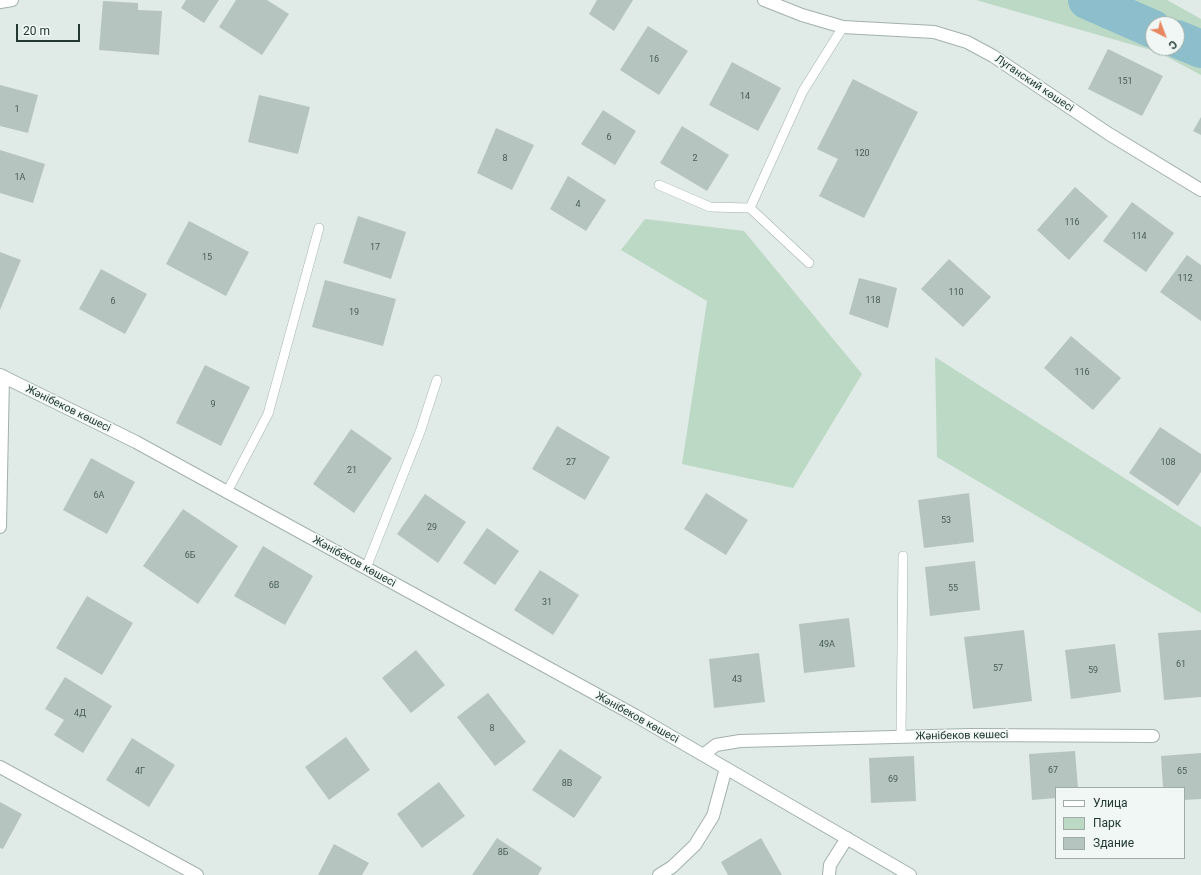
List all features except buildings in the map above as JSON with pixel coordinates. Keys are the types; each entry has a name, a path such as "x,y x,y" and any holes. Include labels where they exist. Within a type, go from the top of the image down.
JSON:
{"street":[{"path":"0,2 12,0"},
{"name":"Луганский көшесі","path":"764,0 802,15 846,27 934,32 967,42 993,56 1109,134 1201,190"},
{"path":"0,527 2,376"},
{"name":"Жәнібеков көшесі","path":"2,376 136,442 636,716 910,875"},
{"name":"Жәнібеков көшесі","path":"704,755 716,745 740,741 971,735 1153,736"},
{"path":"0,767 197,875"},
{"path":"660,875 672,867 695,844 713,816 726,768"},
{"path":"829,875 830,865 847,838"}],"lane":[{"path":"750,208 803,91 846,27"},
{"path":"659,184 710,207 750,208 809,263"},
{"path":"227,492 268,414 319,228"},
{"path":"366,568 420,432 437,380"},
{"path":"901,736 903,556"}],"green space":[{"path":"976,0 1167,0 1201,19 1201,75 1165,56 1185,56 1185,16 1145,16 1145,48"},
{"path":"645,219 744,231 862,374 793,488 682,464 707,301 621,250"},
{"path":"935,357 1201,527 1201,613 937,457"}],"waterway":[{"path":"1087,0 1145,25"},
{"path":"1185,42 1201,49"}]}
